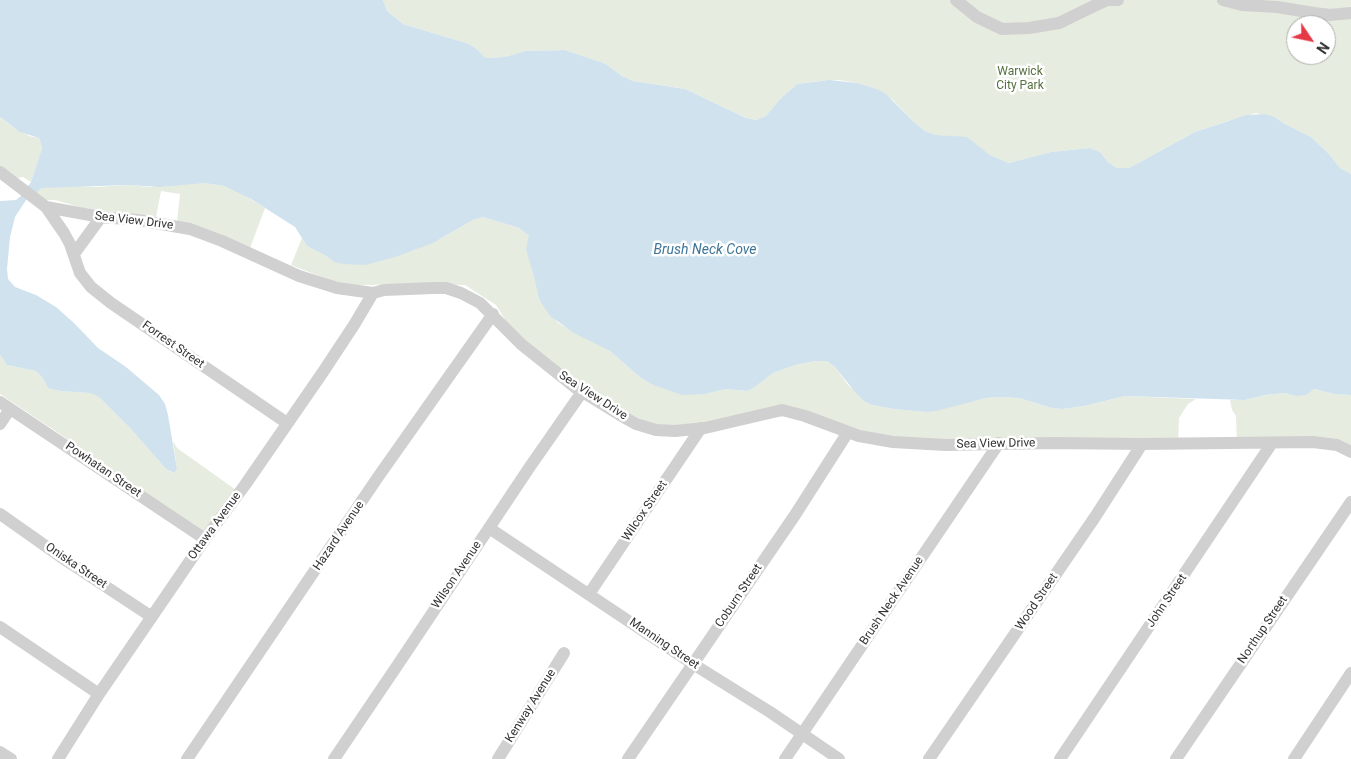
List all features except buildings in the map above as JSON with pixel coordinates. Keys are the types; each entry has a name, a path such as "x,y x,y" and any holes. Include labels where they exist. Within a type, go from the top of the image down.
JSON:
{"street":[{"path":"956,0 977,17 1002,30 1029,28 1059,22 1107,0 1118,0"},
{"path":"1223,0 1242,5 1277,7 1330,15 1351,13"},
{"name":"Sea View Drive","path":"0,172 41,203 101,217 138,220 190,229 214,237 314,281 348,291 373,294 384,290 446,288 461,293 475,300 493,314 521,344 582,392 636,424 656,430 675,431 701,428 782,410 798,413 848,432 893,442 946,445 999,443 1313,442 1337,445 1351,452"},
{"name":"Forrest Street","path":"41,203 64,233 80,273 91,287 111,303 287,423"},
{"path":"74,254 101,217"},
{"name":"Ottawa Avenue","path":"58,759 99,694 205,539 245,485 373,294"},
{"name":"Hazard Avenue","path":"187,759 378,477 493,314"},
{"name":"Wilson Avenue","path":"334,759 582,392"},
{"path":"0,424 5,406"},
{"name":"Powhatan Street","path":"5,406 205,539"},
{"name":"Wilcox Street","path":"589,594 701,428"},
{"name":"Coburn Street","path":"628,759 795,514 848,432"},
{"name":"Brush Neck Avenue","path":"785,759 999,443"},
{"name":"John Street","path":"1060,759 1272,443"},
{"name":"Wood Street","path":"929,759 1095,517 1142,444"},
{"name":"Northup Street","path":"1176,759 1351,502"},
{"name":"Oniska Street","path":"0,514 152,617"},
{"name":"Manning Street","path":"489,528 839,759"},
{"path":"0,627 99,694"},
{"name":"Kenway Avenue","path":"498,759 564,653"},
{"path":"1294,759 1351,673"},
{"path":"0,752 10,759"}],"green space":[{"name":"Warwick City Park","path":"383,0 1351,0 1351,174 1340,168 1311,137 1275,117 1256,113 1195,132 1129,168 1117,168 1108,162 1100,152 1090,148 1051,152 1009,163 990,155 967,138 936,135 925,131 893,100 877,89 858,83 839,80 797,84 780,99 766,116 758,120 746,118 685,89 633,81 622,76 606,64 565,50 525,51 505,57 485,58 469,44 403,24 387,11"},
{"path":"0,117 29,136 39,138 42,148 31,182 23,177 18,178 0,166"},
{"path":"192,183 224,186 265,208 250,248 177,222 180,194 161,191 156,217 83,208 55,200 45,200 34,193 42,188 65,186 97,187 128,185 150,187"},
{"path":"483,217 519,228 529,236 539,299 558,323 610,351 641,378 651,384 705,394 726,389 747,391 773,373 795,365 827,361 835,367 848,385 872,405 894,409 926,412 997,397 1019,398 1052,408 1062,409 1084,406 1125,396 1196,399 1188,404 1179,418 1178,444 881,442 799,414 669,432 582,393 509,326 496,305 465,285 340,284 291,265 302,238 307,246 334,262 414,250 442,238 473,220"},
{"path":"0,355 7,365 36,371 48,388 60,391 90,393 99,397 130,428 166,469 173,473 177,469 173,441 177,448 236,490 203,537 60,434 0,394"},
{"path":"1314,389 1334,394 1351,395 1351,453 1339,446 1237,442 1236,416 1232,410 1230,400 1245,400 1285,393 1295,396"}],"water":[{"name":"Brush Neck Cove","path":"0,0 383,0 387,11 403,24 469,44 485,58 505,57 525,51 565,50 606,64 622,76 633,81 685,89 746,118 757,120 766,116 780,99 797,84 829,80 858,83 886,94 925,131 936,135 967,137 990,155 1009,163 1051,152 1090,148 1100,152 1108,162 1117,168 1129,168 1195,132 1246,115 1265,114 1275,117 1311,137 1340,168 1351,174 1351,395 1334,394 1314,389 1306,395 1295,396 1285,393 1245,400 1125,396 1084,406 1062,409 1052,408 1019,398 997,397 926,412 872,405 864,401 855,392 835,367 827,361 815,361 795,365 773,373 747,391 726,389 705,394 682,395 651,384 641,378 610,351 574,333 550,316 539,299 526,249 529,236 519,228 483,217 473,220 433,243 395,257 365,265 343,264 334,262 307,246 295,227 251,199 224,186 204,183 160,187 128,185 42,188 26,200 15,217 10,237 8,279 15,287 36,295 56,307 98,348 126,367 159,395 165,404 168,415 177,469 174,473 166,469 130,428 99,397 90,393 60,391 48,388 36,371 7,365 0,355 0,201 16,200 22,195 31,182 42,148 39,138 20,132 0,117"}]}
